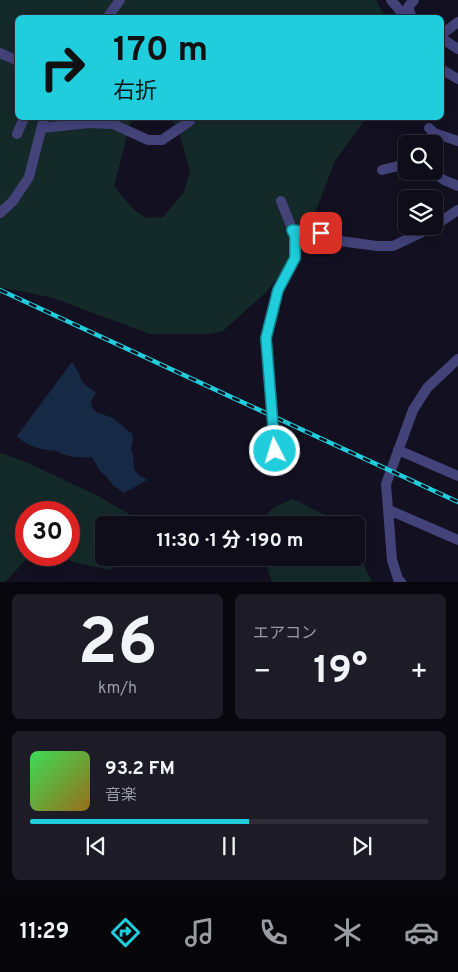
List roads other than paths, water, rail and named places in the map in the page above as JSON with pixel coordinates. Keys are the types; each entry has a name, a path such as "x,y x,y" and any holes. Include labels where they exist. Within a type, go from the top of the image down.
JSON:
{"street":[{"path":"109,15 120,0"},
{"path":"391,0 404,15"},
{"path":"411,15 408,7 414,0"},
{"path":"444,34 458,22"},
{"path":"444,39 458,49"},
{"path":"0,53 15,60"},
{"path":"444,72 458,80"},
{"path":"16,134 23,120"},
{"path":"0,213 13,201 29,178 43,123 113,124 148,140 162,140 190,121"},
{"path":"429,128 434,133 458,141"},
{"path":"382,170 398,166"},
{"path":"443,179 458,186"},
{"path":"275,451 266,338 278,290 295,258 295,236 281,201"},
{"path":"292,230 321,233 340,241 376,246 393,246 431,228 458,210"},
{"path":"401,582 398,579 392,560 386,484 414,410 427,388 458,359"},
{"path":"398,450 458,476"},
{"path":"389,510 458,540"}],"water":[{"path":"72,362 83,382 96,392 91,401 92,407 96,412 113,418 132,434 131,449 134,469 147,480 124,493 100,471 92,457 69,456 57,451 46,450 26,443 17,436"}],"railway":[{"path":"0,290 458,502"}]}
